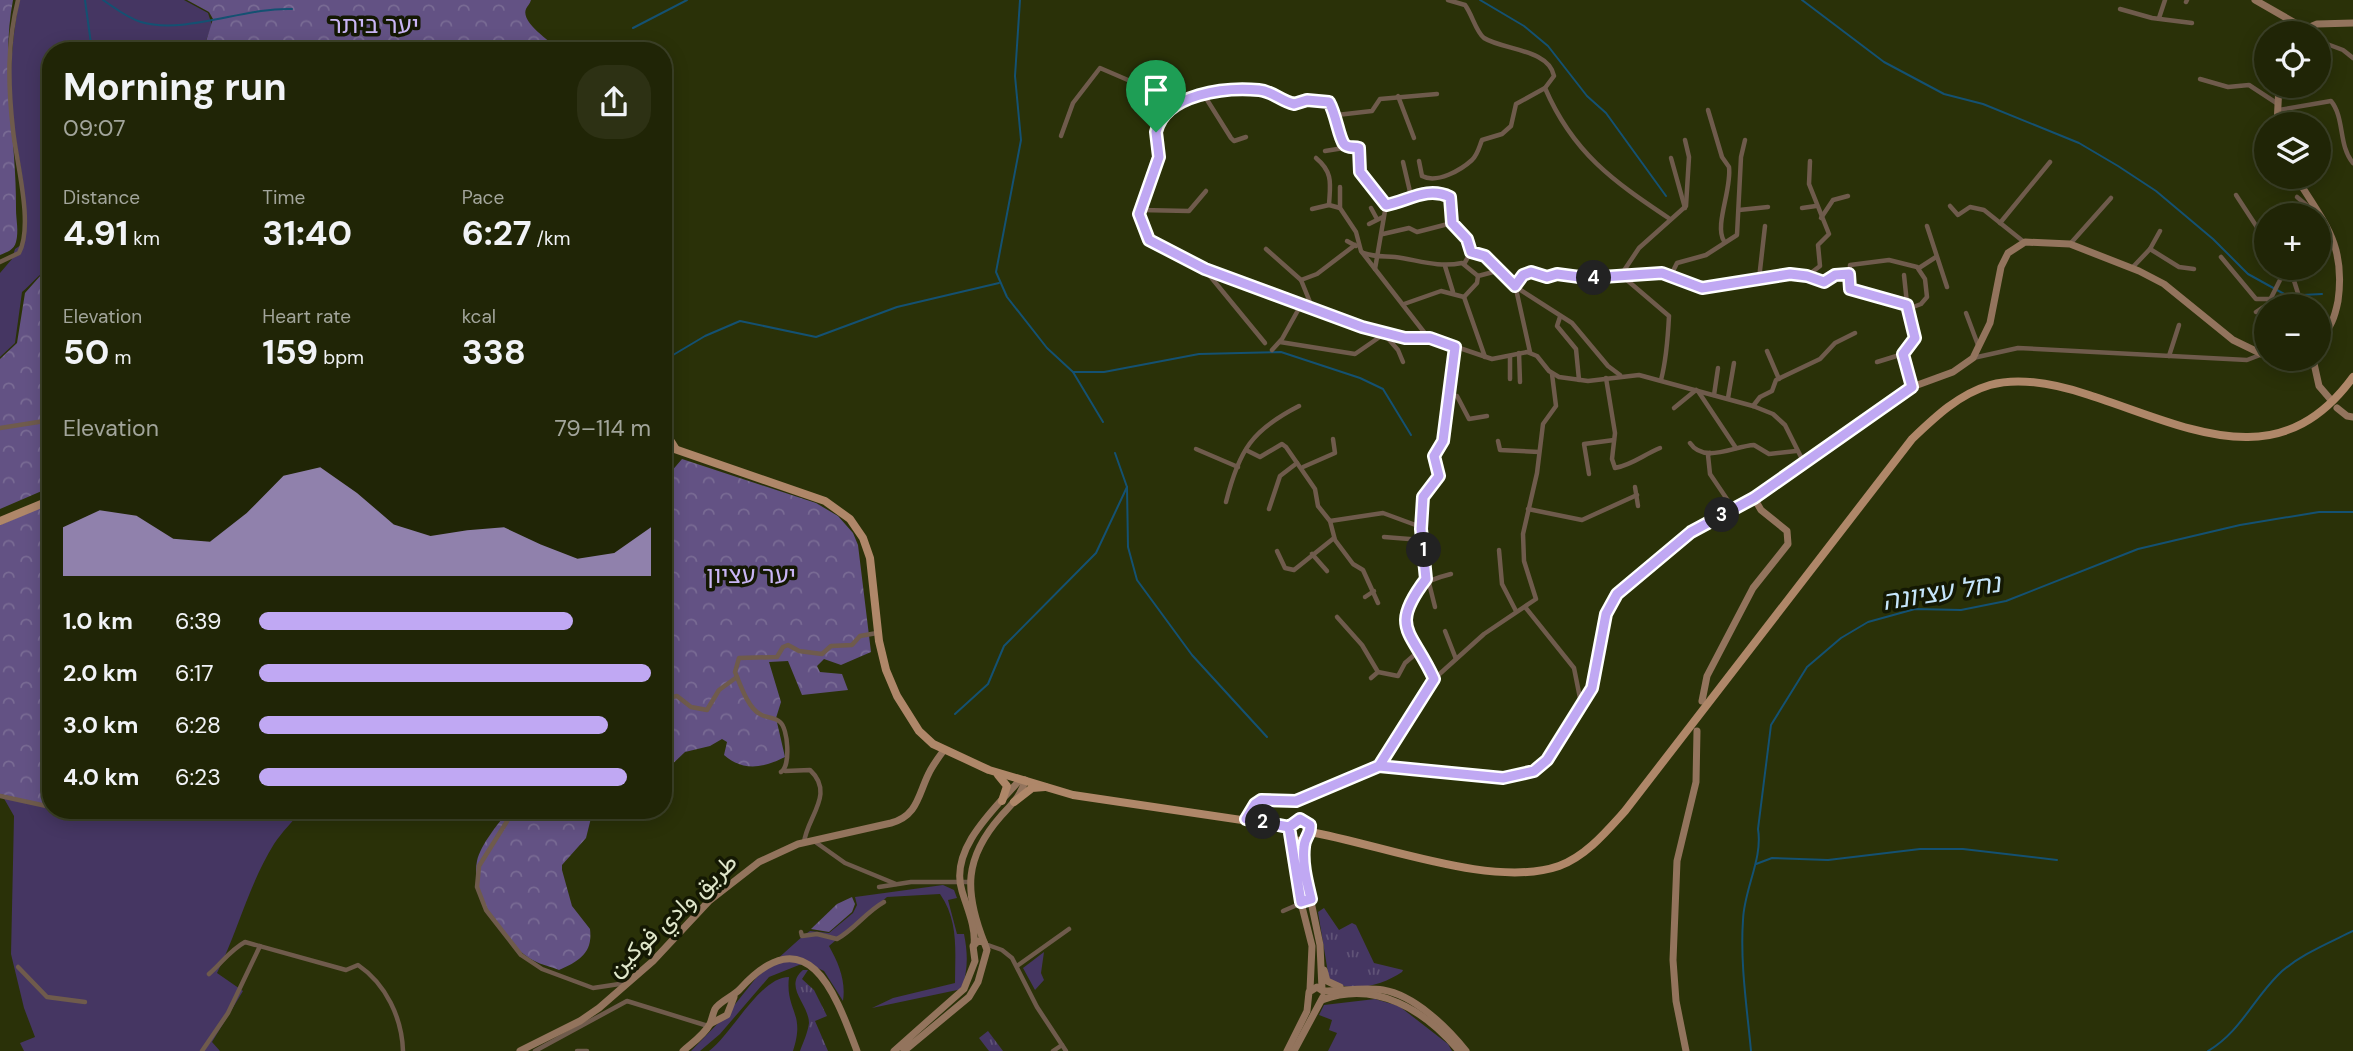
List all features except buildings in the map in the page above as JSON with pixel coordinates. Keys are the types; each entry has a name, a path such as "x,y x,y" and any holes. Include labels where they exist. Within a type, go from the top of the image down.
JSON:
{"main road":[{"path":"1308,835 1488,872 1539,870 1559,866 1581,854 1639,793 1912,439 1946,407 1989,385 2012,382 2061,385 2169,422 2234,439 2279,434 2298,425 2338,397 2353,377"},
{"path":"672,445 740,474 825,501 850,519 863,538 870,558 878,633 886,670 897,696 919,732 944,750 992,771 1116,803 1289,827"},
{"path":"0,521 42,504"},
{"path":"992,771 1003,779 1007,786 1002,801"},
{"path":"1014,802 1032,788 1050,787"},
{"path":"1296,819 1304,820 1310,825 1308,835 1299,841 1292,838 1289,827 1296,819"}],"street":[{"path":"0,262 19,254 23,231 23,191 13,131 8,45 18,0"},
{"path":"1419,161 1422,176 1431,179 1447,176 1471,161 1482,140 1502,134 1511,126 1516,104 1545,88 1555,76 1552,67 1483,37 1465,5 1448,0"},
{"path":"2159,18 2165,0"},
{"path":"2255,0 2293,21"},
{"path":"2120,9 2192,23"},
{"path":"2331,26 2353,23"},
{"path":"2331,45 2353,58"},
{"path":"1061,136 1073,103 1100,68 1180,102"},
{"path":"2200,79 2228,87 2249,85 2278,107 2331,101 2339,120 2341,141 2353,163"},
{"path":"1545,88 1577,146 1628,190 1670,219"},
{"path":"1346,146 1337,115 1329,102 1323,100 1294,104 1261,90 1204,95 1180,102 1157,126 1159,157 1140,210 1140,223 1149,240 1205,269 1384,334 1428,337 1485,358 1498,359 1519,353 1531,353"},
{"path":"1337,115 1372,111 1380,99 1437,94"},
{"path":"1204,95 1231,138 1234,141 1246,137"},
{"path":"1398,96 1414,138"},
{"path":"2278,112 2279,98"},
{"path":"1708,110 1722,157 1729,167 1726,209 1719,229 1724,241"},
{"path":"1621,275 1639,248 1685,208 1689,192 1685,140"},
{"path":"1671,275 1677,263 1706,255 1737,234 1741,157 1745,140"},
{"path":"1325,151 1346,146 1359,148 1360,172 1386,205 1375,269"},
{"path":"1316,158 1326,169 1332,183 1329,205"},
{"path":"1671,158 1685,208"},
{"path":"1807,276 1820,266 1818,245 1829,234 1808,180 1810,161"},
{"path":"1403,162 1411,196"},
{"path":"2000,223 2050,162"},
{"path":"1431,179 1431,193"},
{"path":"1340,187 1340,208 1355,229 1360,249 1428,337"},
{"path":"1140,210 1189,211 1206,191"},
{"path":"1386,205 1411,196 1431,193 1450,197 1452,223 1467,239 1471,252 1464,264"},
{"path":"2236,195 2254,223"},
{"path":"1821,218 1833,200 1848,196"},
{"path":"2297,197 2304,203"},
{"path":"2070,244 2111,198"},
{"path":"1312,209 1329,205 1340,208"},
{"path":"1802,208 1816,206"},
{"path":"1950,206 1958,215 1970,207 1978,207 2025,243"},
{"path":"1740,210 1768,207"},
{"path":"1371,208 1377,219"},
{"path":"1369,224 1384,217"},
{"path":"1383,233 1409,228 1420,232 1452,223"},
{"path":"1759,279 1765,226"},
{"path":"1927,226 1947,287"},
{"path":"2132,268 2150,249 2160,231"},
{"path":"2331,235 2336,243 2340,267 2336,314 2331,321"},
{"path":"1347,241 1375,258 1397,257 1446,265 1464,264 1478,276"},
{"path":"1246,819 1255,804 1261,800 1296,801 1379,766 1503,778 1534,771 1547,760 1592,688 1606,614 1617,594 1680,540 1754,498 1803,461 1912,387 1953,372 1973,358 1990,323 2001,267 2008,253 2025,243 2070,244 2132,268 2164,285 2233,340 2254,351"},
{"path":"1266,249 1301,280 1312,307"},
{"path":"1301,280 1317,274 1360,249"},
{"path":"2150,249 2179,267 2194,269"},
{"path":"1471,252 1481,253 1515,286 1574,325 1608,366 1621,375"},
{"path":"1919,268 1926,282 1927,297 1921,304 1907,307 1850,289 1849,274 1852,263 1885,260 1919,268 1936,257"},
{"path":"2221,257 2254,297"},
{"path":"1446,265 1453,292"},
{"path":"1205,269 1207,276 1265,343"},
{"path":"1478,276 1497,271"},
{"path":"1515,286 1528,272 1547,277 1557,274 1587,278 1671,275 1702,288 1759,279 1807,276 1824,282 1835,275 1849,274"},
{"path":"1621,275 1669,316 1665,341 1666,357 1661,380"},
{"path":"1877,362 1903,354 1915,338 1907,307 1904,275"},
{"path":"1464,297 1477,283 1478,276"},
{"path":"1515,286 1531,353 1552,374 1579,380 1639,374 1753,406 1773,414 1785,425 1803,461"},
{"path":"1403,305 1438,292 1453,292 1464,297 1485,358"},
{"path":"1272,350 1280,342 1302,303"},
{"path":"1966,313 1979,350"},
{"path":"1560,317 1557,326 1577,351 1579,380"},
{"path":"2169,356 2179,325"},
{"path":"1753,406 1760,397 1772,391 1779,379 1820,359 1835,343 1855,333"},
{"path":"1280,342 1355,354 1374,344 1384,334"},
{"path":"1384,334 1398,349 1402,362"},
{"path":"1435,607 1427,579 1421,527 1424,493 1439,476 1434,456 1443,441 1455,347"},
{"path":"1973,358 2018,348 2254,358"},
{"path":"1767,351 1779,379"},
{"path":"1519,353 1520,382"},
{"path":"1903,354 1912,387"},
{"path":"1510,356 1510,379"},
{"path":"1728,398 1734,363"},
{"path":"1714,395 1718,368"},
{"path":"2316,371 2319,386 2331,400"},
{"path":"1379,766 1434,679 1516,611 1537,597 1523,553 1542,424 1556,406 1552,374"},
{"path":"1606,378 1615,468 1632,464 1643,454 1660,448"},
{"path":"1674,408 1697,390"},
{"path":"1697,390 1736,448"},
{"path":"1449,396 1457,396 1469,419 1487,416"},
{"path":"1226,502 1238,467 1258,430 1299,406"},
{"path":"2337,408 2353,417"},
{"path":"0,428 42,421"},
{"path":"1303,467 1335,453 1333,439"},
{"path":"1498,440 1500,450 1539,452"},
{"path":"1590,474 1584,444 1614,440"},
{"path":"1690,443 1696,450 1711,453 1754,445 1769,454 1796,451"},
{"path":"1246,450 1260,457 1282,444 1303,467 1316,492 1318,506 1330,521 1334,538 1354,568 1362,568 1378,603"},
{"path":"1196,449 1238,467"},
{"path":"1711,453 1708,455 1709,472 1733,508"},
{"path":"1269,509 1280,476 1297,463"},
{"path":"1635,486 1638,506"},
{"path":"1528,509 1565,520 1582,520 1637,495"},
{"path":"1702,701 1707,676 1753,588 1788,544 1787,531 1761,510 1754,498"},
{"path":"1330,521 1383,513 1421,527"},
{"path":"1384,537 1422,540"},
{"path":"1277,551 1280,561 1290,570 1334,538"},
{"path":"1499,550 1502,584 1516,611"},
{"path":"1312,554 1327,571"},
{"path":"1434,679 1419,651 1405,614 1412,595 1427,579 1451,574"},
{"path":"1365,597 1374,591"},
{"path":"1525,607 1574,668 1582,706"},
{"path":"1336,617 1362,645 1378,672 1398,676 1404,665 1419,651"},
{"path":"1445,631 1456,659"},
{"path":"804,843 805,831 821,799 820,788 810,770 783,771 789,757 782,723 754,709 737,677 736,664 742,657 777,657 782,648 788,645 799,651 822,654 831,646 852,645 860,636 878,633"},
{"path":"1371,678 1378,672"},
{"path":"672,697 677,696 691,707 707,710 719,690 737,677"},
{"path":"1686,1051 1676,1001 1673,960 1677,861 1696,782 1697,731"},
{"name":"طريق وادي فوکين","path":"520,1051 588,1016 664,951 699,910 739,876 769,856 804,843 891,823 906,817 917,803 929,771 944,750"},
{"path":"894,1051 961,993 972,972 974,934 960,881 961,864 971,840 1018,782 1025,780"},
{"path":"904,1051 969,998 981,974 985,948 969,882 972,860 979,844 1014,802 1025,780"},
{"path":"0,796 42,805"},
{"path":"508,819 478,866 477,887 486,911 521,955 542,969 593,988 628,983"},
{"path":"1308,835 1304,868 1327,981 1336,987 1384,990 1406,998 1446,1030 1466,1051"},
{"path":"1287,1051 1307,1011 1312,946 1301,902 1292,838"},
{"path":"814,841 845,863 896,884"},
{"path":"879,887 969,882"},
{"path":"1283,911 1311,899"},
{"path":"801,932 802,936 817,934 837,939 854,929 874,908 884,902"},
{"path":"1017,966 1069,929"},
{"path":"209,974 222,962 227,951 245,942 346,970 358,965 374,976 403,1032 403,1051"},
{"path":"202,1051 228,1013 260,946"},
{"path":"974,948 1002,950 1017,966 1037,1007 1066,1051"},
{"path":"974,948 978,956 985,948"},
{"path":"1294,1051 1322,995 1321,956"},
{"path":"708,1026 718,1007 736,994 755,974 769,964 790,960 808,964 831,986 857,1051"},
{"path":"18,967 47,997 85,1002"},
{"path":"1310,994 1314,987 1322,995 1364,995 1396,999 1430,1024 1459,1051"},
{"path":"1310,994 1314,1002 1322,995 1358,989"},
{"path":"683,1051 708,1026 729,1011 736,994"},
{"path":"535,1051 626,1001 708,1026"},
{"path":"718,1007 729,1011"},
{"path":"718,1007 721,1018"},
{"path":"1053,1051 1062,1045"},
{"path":"577,1051 587,1051"}],"green space":[{"path":"0,0 13,0 9,26 8,78 17,230 14,247 0,255"},
{"path":"19,0 184,0 208,13 212,25 205,42 42,42 42,274 22,292 15,343 0,357 0,273 12,259 15,249 21,245 25,214 13,123 13,46"},
{"name":"יער ביתר","path":"187,0 531,0 525,14 532,26 550,42 206,42 213,19 209,12"},
{"path":"41,275 42,491 0,509 0,359 17,343 25,293"},
{"name":"יער עציון","path":"682,459 816,503 838,516 853,533 858,545 871,652 841,665 824,659 817,666 820,672 842,674 848,690 802,695 788,661 769,662 781,702 776,718 785,757 769,764 746,766 731,760 724,755 727,742 722,739 710,746 685,752 672,764 672,471"},
{"path":"42,507 42,805 0,794 0,525"},
{"path":"2,795 42,805 42,819 294,819 265,859 217,973 243,991 212,1042 220,1051 24,1051 20,1043 35,1037 24,1008 11,954 14,816"},
{"path":"502,819 591,819 586,838 562,865 572,906 590,929 587,950 573,963 559,970 532,960 499,928 484,901 476,873 479,855"},
{"path":"943,885 954,890 957,898 948,900 957,934 964,934 967,961 962,989 872,1008 893,998 955,983 953,926 940,894 887,897 829,946 841,973 843,1001 824,971 809,964 799,965 769,977 720,1034 700,1051 691,1051 728,1013 756,978 804,935 810,931 829,933 853,913 857,905 855,897"},
{"path":"852,897 855,904 852,912 829,932 811,929 837,904"},
{"path":"1324,908 1339,930 1352,923 1356,925 1374,963 1403,970 1402,972 1386,981 1356,987 1337,984 1329,979 1318,912"},
{"path":"1044,952 1041,973 1044,980 1035,990 1023,968"},
{"path":"803,970 808,970 802,979 814,990 827,1016 815,1021 828,1051 800,1051 809,1023 796,989 798,976"},
{"path":"789,977 790,997 797,1028 793,1051 709,1051 757,996 778,979"},
{"path":"1375,999 1399,1006 1448,1044 1452,1051 1328,1051 1337,1033 1329,1030 1332,1020 1319,1015 1324,1005"},
{"path":"988,1031 1003,1051 989,1051 979,1038"}],"waterway":[{"path":"85,0 91,42"},
{"path":"103,0 131,18 158,25 196,23 255,12 292,9"},
{"path":"633,28 687,0"},
{"path":"1020,0 1015,76 1021,140 996,272 1007,297 1047,348 1073,372 1103,422"},
{"path":"1480,0 1524,26 1548,46 1587,96 1606,113 1666,196"},
{"path":"1802,0 1884,62 1944,94 1983,104 2079,143 2118,166 2156,191 2213,239 2248,274 2284,294"},
{"path":"672,356 705,336 740,321 816,337 897,307 999,283"},
{"path":"1073,372 1104,372 1199,354 1281,352 1360,378 1383,389 1411,435"},
{"path":"1115,453 1127,487 1128,547 1137,580 1192,655 1267,737"},
{"path":"955,714 988,684 1004,646 1096,553 1127,487"},
{"name":"נחל עציונה","path":"1751,1051 1743,969 1744,908 1758,852 1758,829 1771,725 1807,667 1841,638 1868,622 1915,609 1961,610 2006,601 2138,549 2240,525 2319,512 2353,512"},
{"path":"1756,864 1772,858 1828,860 1920,849 1963,849 2057,860"},
{"path":"2208,1051 2229,1035 2286,968 2314,950 2353,931"}],"route":[{"path":"1156,132 1157,126 1180,102 1204,95 1261,90 1272,93 1287,103 1307,100 1329,102 1337,115 1342,143 1348,148 1356,146 1362,152 1358,165 1360,172 1386,205 1413,195 1431,193 1450,197 1452,223 1467,239 1471,252 1477,251 1485,256 1497,271 1515,286 1528,272 1547,277 1561,274 1587,278 1662,273 1676,276 1702,288 1723,287 1790,274 1824,282 1835,275 1849,274 1850,289 1907,305 1915,338 1903,354 1912,387 1803,461 1754,498 1691,532 1617,594 1606,614 1592,688 1547,760 1534,771 1503,778 1379,766 1359,773 1296,801 1261,800 1255,804 1250,810 1246,819 1289,827 1293,821 1300,819 1310,825 1309,836 1304,842 1304,858 1311,899 1301,902 1289,827 1246,819 1250,810 1261,800 1296,801 1379,766 1434,679 1408,629 1405,614 1412,595 1426,579 1427,567 1421,529 1423,497 1440,473 1434,456 1443,441 1455,347 1430,338 1405,338 1362,327 1205,269 1157,246 1143,231 1139,214 1154,178 1159,157 1156,132"}]}
